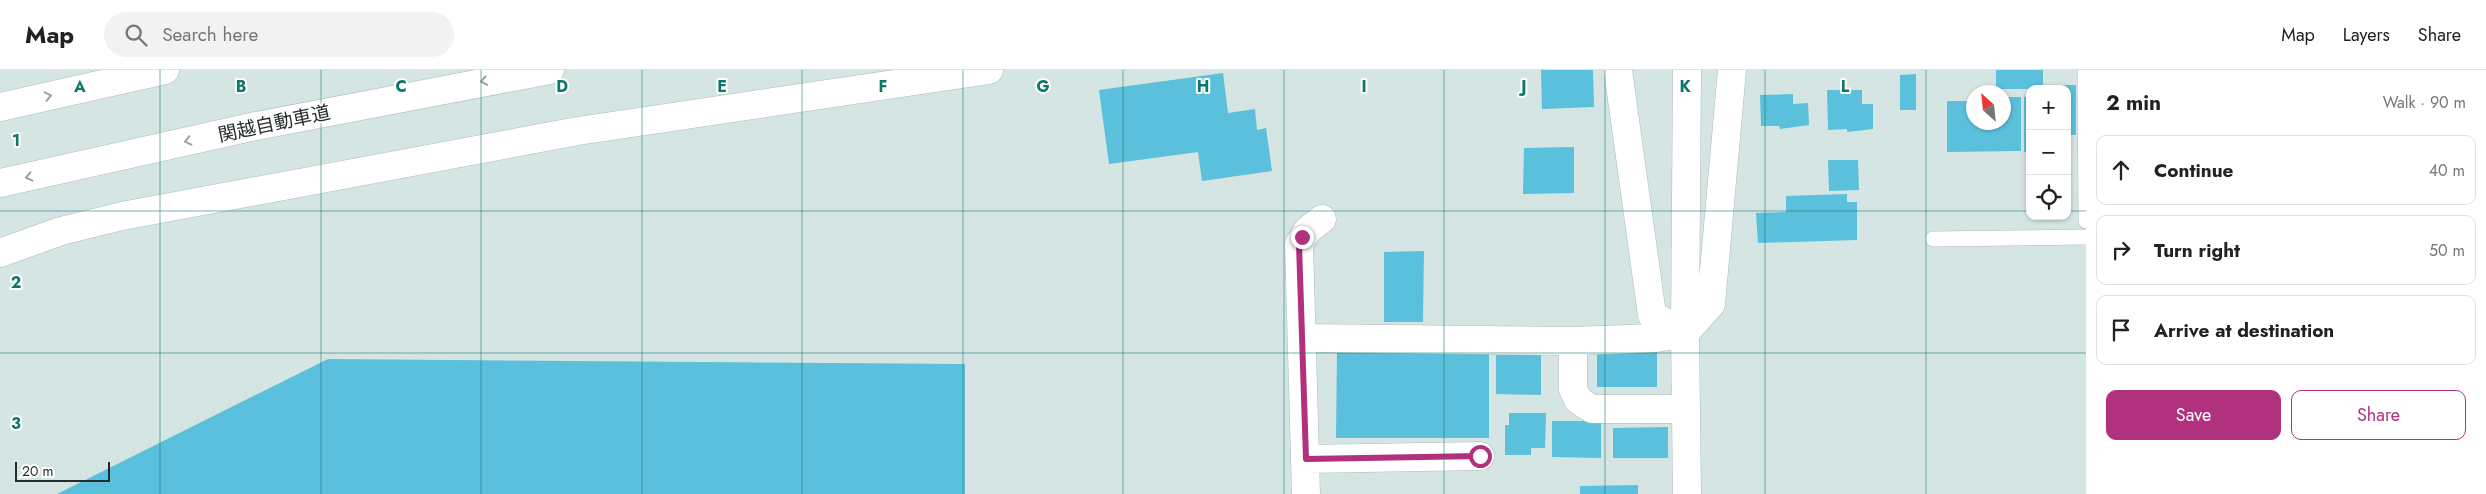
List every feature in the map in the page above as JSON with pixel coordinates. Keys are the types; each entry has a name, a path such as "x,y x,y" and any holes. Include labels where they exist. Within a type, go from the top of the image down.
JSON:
{"main road":[{"path":"0,107 165,70"},
{"name":"関越自動車道","path":"0,183 256,126 550,70"},
{"path":"0,253 61,231 122,216 539,139 989,70"},
{"path":"1618,70 1652,315 1685,333"},
{"path":"1302,338 1573,341 1656,338 1685,333 1711,304 1732,70"},
{"path":"1687,73 1685,333 1687,494"},
{"path":"1306,494 1299,244 1308,230 1322,219"},
{"path":"1573,341 1573,389 1578,400 1592,409 1686,409"},
{"path":"1306,459 1480,456"}],"lane":[{"path":"2085,70 2086,221"},
{"path":"1933,239 2086,237"}],"building":[{"path":"1541,70 1593,70 1594,107 1542,109"},
{"path":"1996,70 2043,70 2043,85 2026,85 2026,89 2011,89 2011,85 1996,85"},
{"path":"1223,73 1228,113 1255,109 1257,130 1266,128 1272,171 1202,181 1198,152 1109,164 1099,90"},
{"path":"1916,74 1916,110 1900,110 1900,75"},
{"path":"2071,85 2076,85 2076,135 2071,135"},
{"path":"1827,90 1862,90 1862,104 1873,104 1873,129 1847,132 1847,129 1828,130"},
{"path":"1793,94 1793,104 1808,103 1809,125 1780,129 1779,126 1761,126 1760,95"},
{"path":"2011,97 2021,97 2021,151 1947,152 1947,101 1966,101 1966,130 2011,130"},
{"path":"2024,97 2026,97 2026,152 2024,152"},
{"path":"1574,147 1574,193 1523,194 1524,148"},
{"path":"1828,160 1858,160 1859,190 1829,191"},
{"path":"1847,194 1847,202 1857,202 1857,240 1758,243 1756,213 1786,212 1786,196"},
{"path":"1424,251 1423,322 1384,322 1384,252"},
{"path":"1337,348 1489,348 1489,438 1336,438"},
{"path":"1597,352 1657,352 1657,387 1597,387"},
{"path":"1496,355 1541,355 1541,395 1496,394"},
{"path":"328,359 965,364 965,494 57,494"},
{"path":"1509,413 1546,413 1545,448 1531,448 1531,455 1505,455 1505,425 1509,425"},
{"path":"1552,421 1601,421 1601,458 1552,457"},
{"path":"1668,427 1668,458 1613,458 1613,428"},
{"path":"1638,485 1638,494 1580,494 1580,486"}],"route":[{"path":"1302,237 1299,244 1306,459 1480,456"}]}
